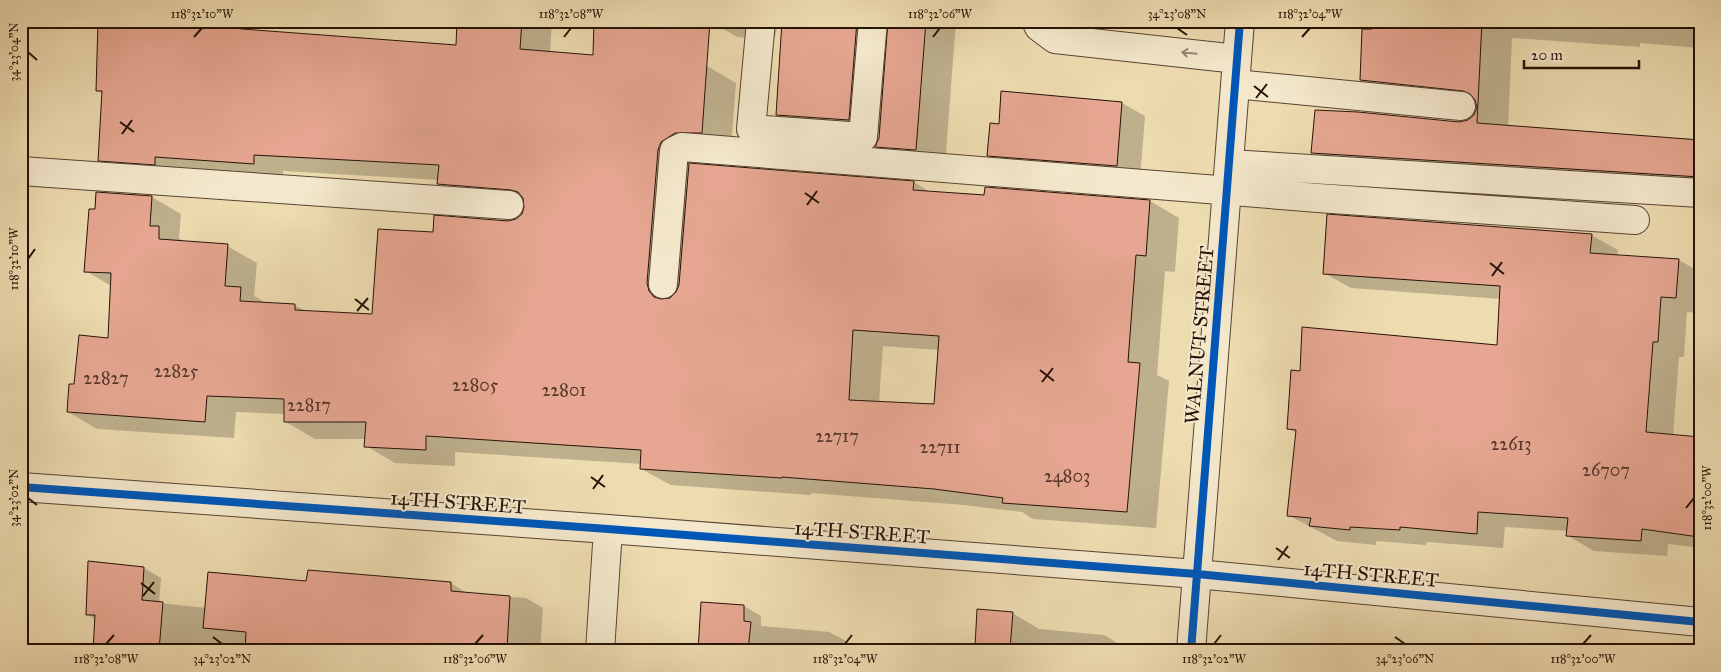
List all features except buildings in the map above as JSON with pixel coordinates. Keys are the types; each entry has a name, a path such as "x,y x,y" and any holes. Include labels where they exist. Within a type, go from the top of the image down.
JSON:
{"street":[{"path":"761,21 751,129 863,137 873,21"},
{"path":"1036,21 1039,27 1055,39 1236,71 1461,106"},
{"name":"WALNUT STREET","path":"1191,651 1240,21"},
{"path":"663,284 674,151 682,147 1227,191 1635,220"},
{"path":"1229,164 1700,193"},
{"path":"21,171 509,205"},
{"name":"14TH STREET","path":"21,487 1197,574 1700,622"},
{"path":"600,651 608,529"}],"cycle path":[{"path":"1191,651 1240,21"},
{"path":"21,487 1197,574 1700,622"}]}
